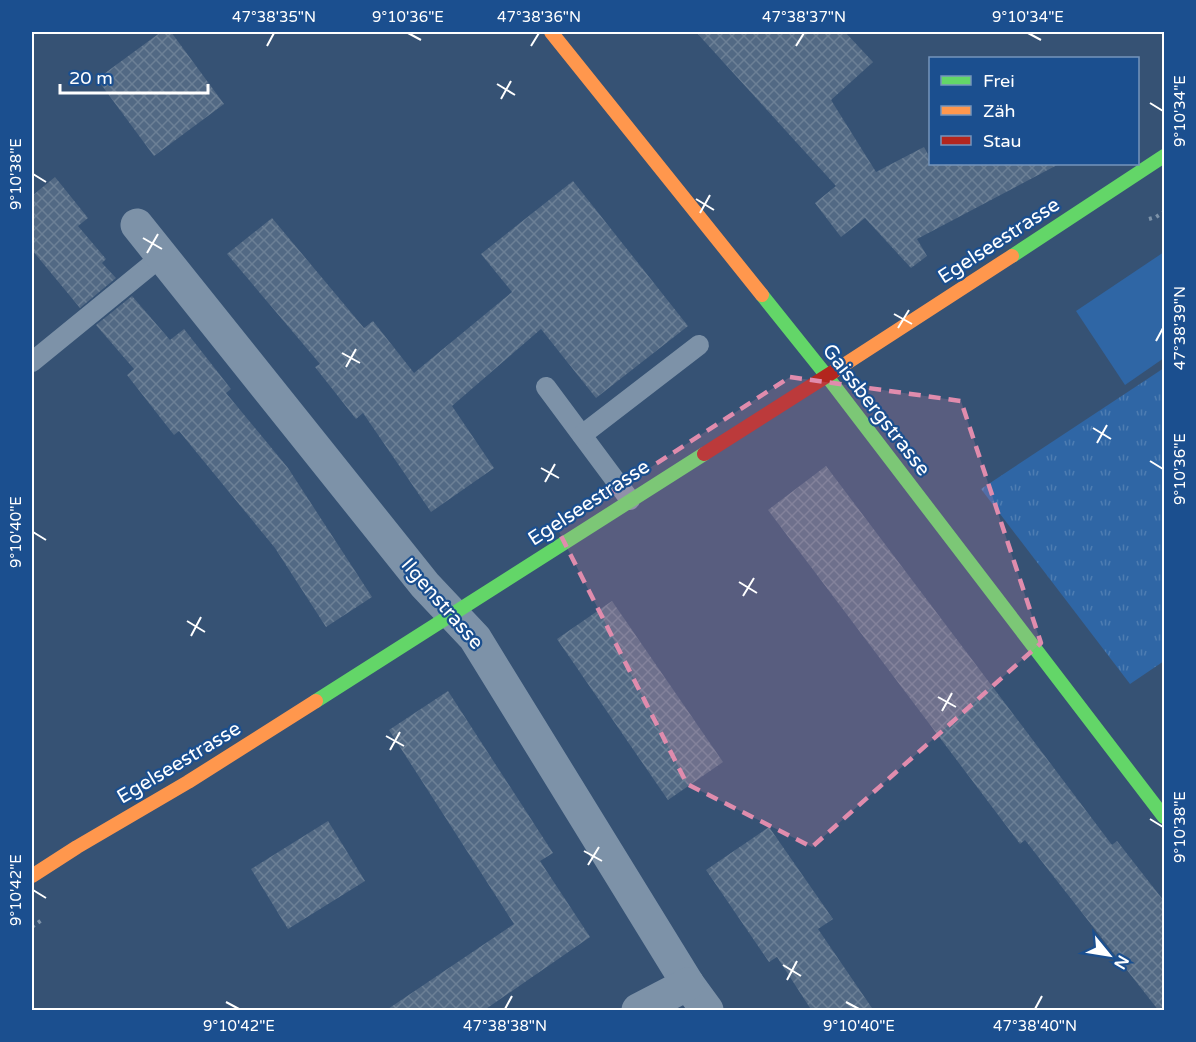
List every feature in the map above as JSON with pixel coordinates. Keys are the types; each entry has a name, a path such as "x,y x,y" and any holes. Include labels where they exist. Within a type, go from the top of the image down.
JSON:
{"main road":[{"name":"Gaissbergstrasse","path":"551,32 826,375 1164,817"},
{"name":"Egelseestrasse","path":"32,876 188,782 926,312 1164,156"}],"street":[{"name":"Ilgenstrasse","path":"137,225 410,567 475,638 688,984 707,1011"},
{"path":"638,1011 688,984"}],"lane":[{"path":"32,362 162,256"},
{"path":"582,435 699,345"},
{"path":"546,387 630,500"}],"path":[{"path":"1156,218 1164,212"}],"highlighted area":[{"path":"790,377 961,401 1041,643 812,847 687,784 557,528"}],"green space":[{"path":"1164,252 1164,358 1125,385 1076,311"},
{"path":"1164,368 1164,661 1130,684 981,489"}],"building":[{"path":"161,32 171,32 224,104 154,156 97,79"},
{"path":"696,32 845,32 873,62 831,100 876,172 924,147 929,156 929,165 1057,165 917,239 927,256 911,268 865,218 841,237 815,203 836,186"},
{"path":"55,177 88,218 78,226 106,259 102,263 116,278 80,308 32,250 32,196"},
{"path":"573,181 688,326 596,398 541,329 452,406 494,468 431,512 363,413 356,419 315,367 320,364 227,254 272,218 364,328 373,321 414,373 512,292 481,254"},
{"path":"132,296 170,340 184,329 231,389 226,393 288,468 372,597 326,627 275,548 179,431 174,435 127,375 134,369 96,325"},
{"path":"826,466 1112,845 1117,841 1164,901 1164,1011 1159,1011 1025,840 1020,844 768,510"},
{"path":"612,601 723,762 668,800 557,639"},
{"path":"448,691 553,853 540,861 590,937 483,1011 385,1011 514,924 389,730"},
{"path":"328,821 365,881 288,929 251,869"},
{"path":"769,827 833,919 818,929 874,1011 812,1011 777,957 769,962 706,870"}],"traffic: fast":[{"path":"1012,256 1164,156"},
{"path":"762,295 826,375 1164,817"},
{"path":"316,701 704,454"}],"traffic: slow":[{"path":"551,32 762,295"},
{"path":"833,372 1012,256"},
{"path":"32,876 188,782 316,701"}],"traffic: jam":[{"path":"704,454 833,372"}]}
